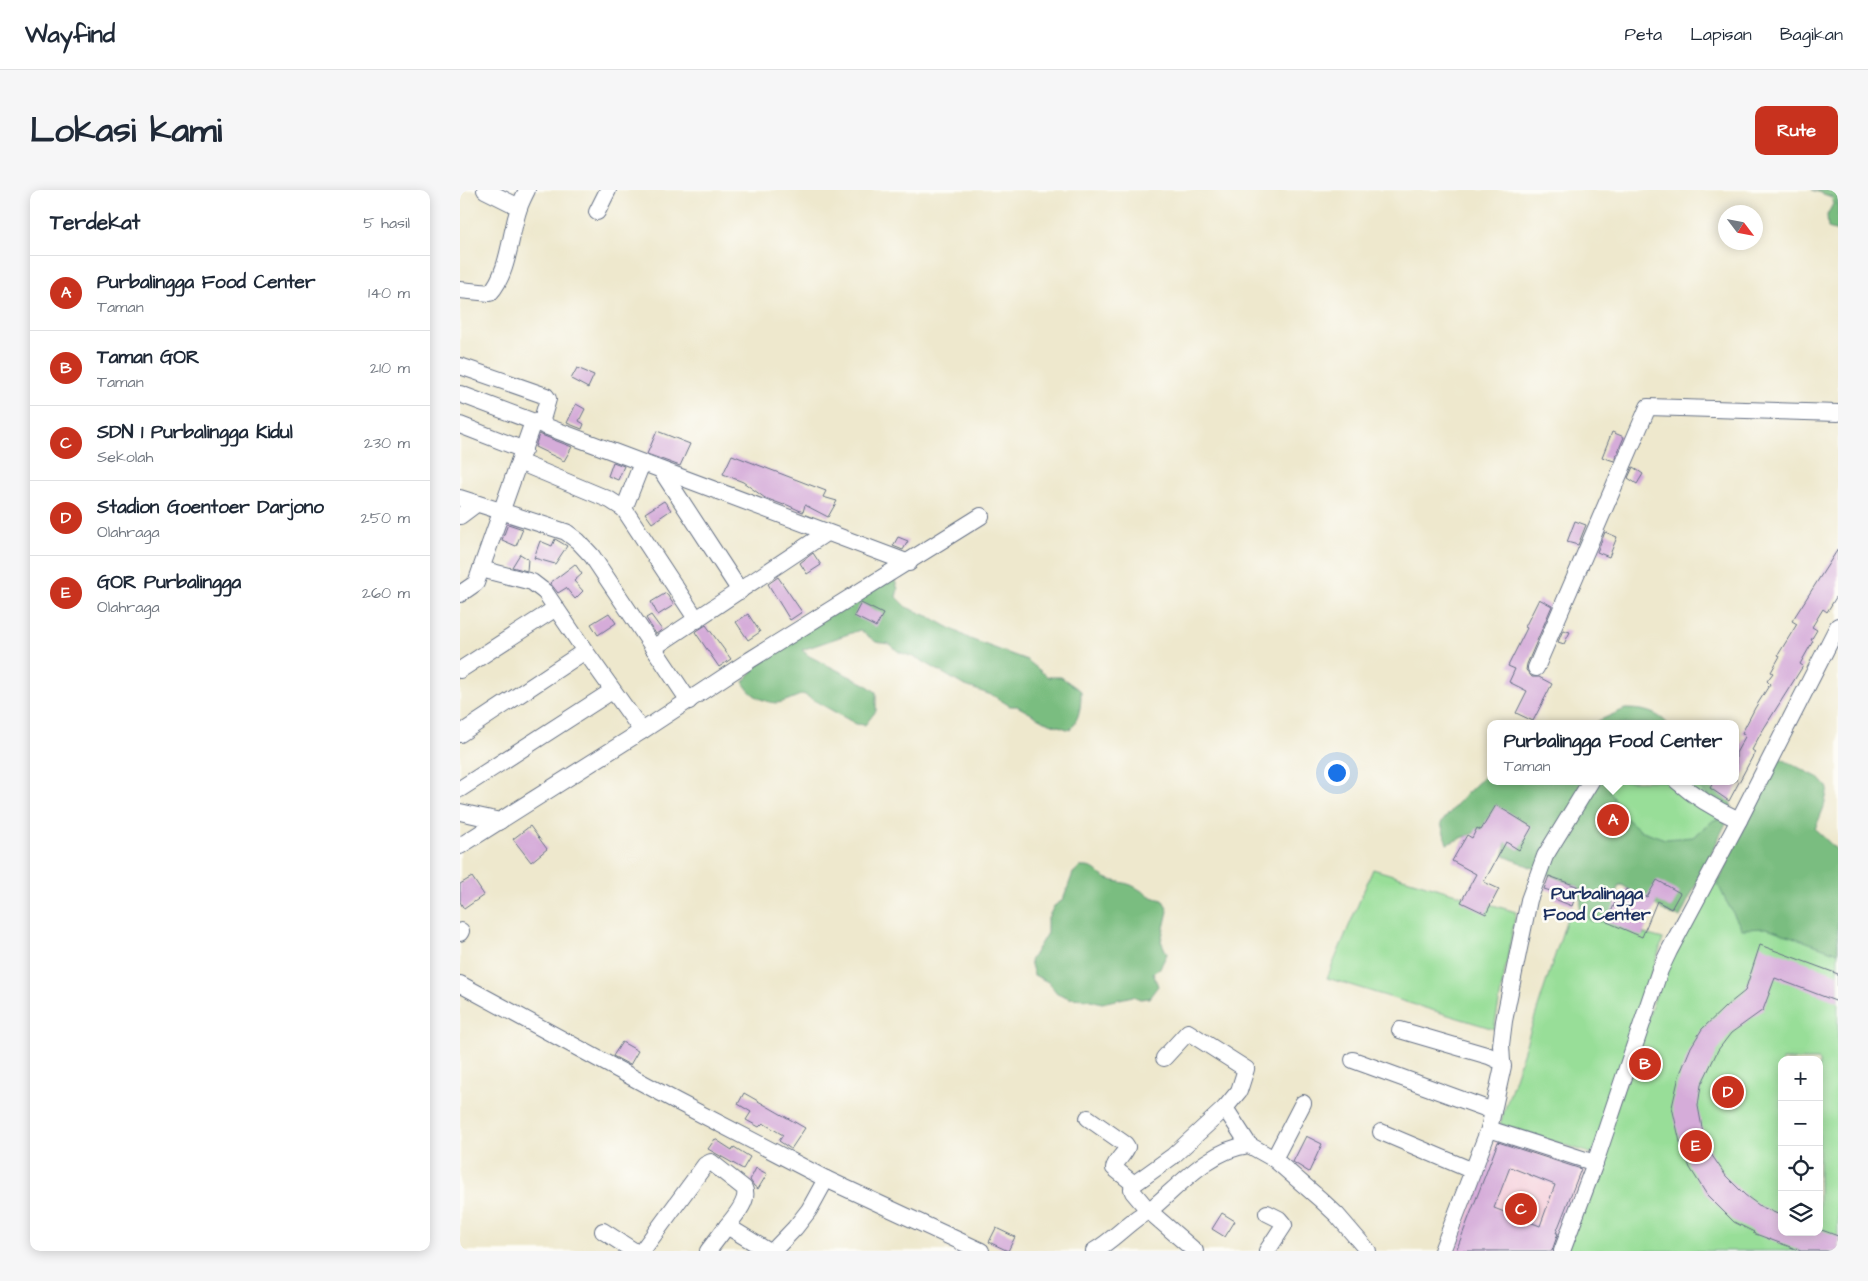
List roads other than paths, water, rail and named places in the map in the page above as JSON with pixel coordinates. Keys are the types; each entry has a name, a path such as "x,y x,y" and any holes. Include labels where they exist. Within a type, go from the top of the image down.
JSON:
{"street":[{"path":"485,190 519,208"},
{"path":"460,290 490,293 497,286 519,208 527,190"},
{"path":"597,212 608,190"},
{"path":"460,366 546,396 548,399 522,456 476,583 460,594"},
{"path":"460,394 909,563"},
{"path":"1536,668 1648,407 1838,413"},
{"path":"460,425 610,500 624,509 697,620"},
{"path":"624,509 642,463"},
{"path":"661,470 740,591"},
{"path":"460,498 566,532 578,541 592,556 690,701"},
{"path":"460,516 476,504"},
{"path":"460,846 690,701 750,660 982,516"},
{"path":"654,648 826,533"},
{"path":"481,569 532,582 545,592 642,731"},
{"path":"460,670 556,608"},
{"path":"1562,1251 1595,1163 1660,970 1838,626"},
{"path":"460,734 585,651"},
{"path":"460,789 612,690"},
{"path":"1442,1251 1489,1129 1503,1066 1501,1045 1504,1021 1529,900 1545,856 1589,785"},
{"path":"1682,785 1717,810 1739,820"},
{"path":"460,812 500,821"},
{"path":"460,984 676,1101 826,1179 982,1251"},
{"path":"1400,1030 1489,1056 1502,1062"},
{"path":"1094,1251 1109,1242 1148,1210 1181,1166 1228,1113 1239,1091 1246,1069 1188,1032 1164,1058"},
{"path":"1353,1060 1493,1111"},
{"path":"1274,1159 1302,1103"},
{"path":"1228,1113 1249,1145 1274,1159 1338,1215 1368,1251"},
{"path":"1088,1118 1125,1144 1127,1147 1126,1151 1114,1168 1133,1188 1148,1210 1195,1251"},
{"path":"1489,1129 1595,1163"},
{"path":"1381,1132 1473,1170"},
{"path":"1133,1188 1181,1166 1249,1145"},
{"path":"642,1251 708,1162 714,1163 744,1188 746,1193 746,1199 708,1251"},
{"path":"773,1251 809,1210 826,1179"},
{"path":"1267,1213 1284,1225 1267,1251"},
{"path":"727,1226 768,1251"},
{"path":"603,1232 634,1251"}],"place":[{"name":"Purbalingga Food Center","path":"1613,820"},
{"name":"Taman GOR","path":"1645,1064"},
{"name":"Stadion Goentoer Darjono","path":"1728,1092"},
{"name":"GOR Purbalingga","path":"1696,1146"},
{"name":"SDN 1 Purbalingga Kidul","path":"1521,1209"}],"district":[{"name":"Purbalingga Food Center","path":"1597,903"}]}
